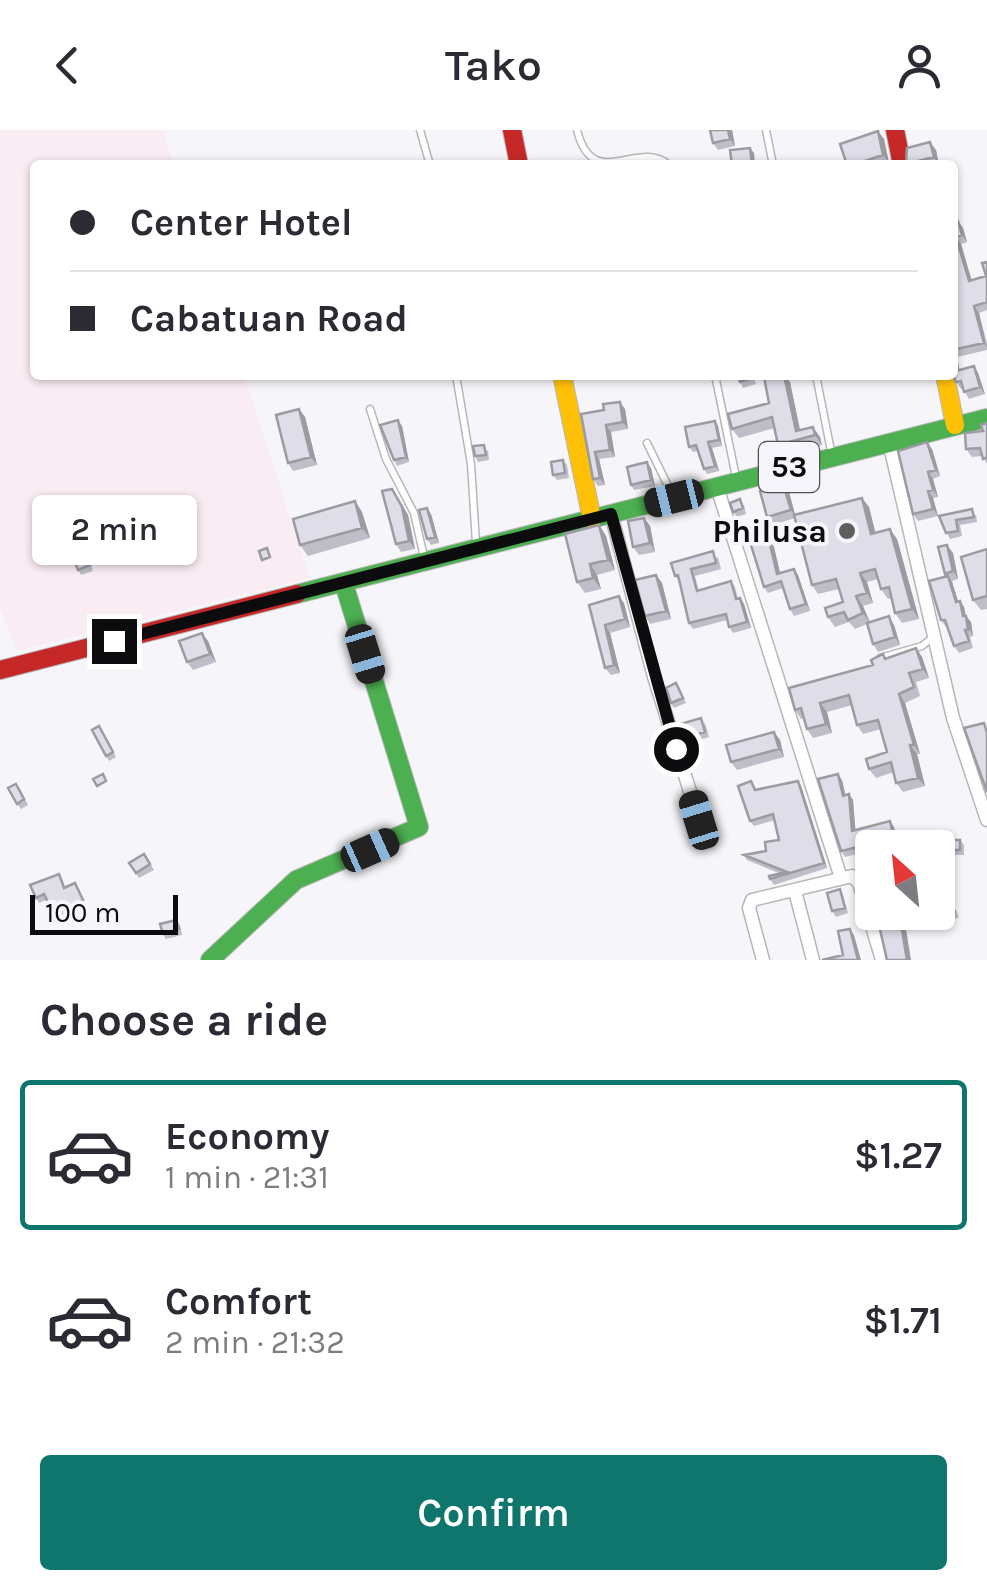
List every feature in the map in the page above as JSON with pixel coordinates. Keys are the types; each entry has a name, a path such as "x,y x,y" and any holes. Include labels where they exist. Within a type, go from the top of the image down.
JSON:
{"main road":[{"path":"512,130 518,160"},
{"path":"895,130 901,160"},
{"path":"563,380 601,516"},
{"path":"945,380 955,426"},
{"name":"53","path":"0,670 987,418"},
{"path":"210,960 296,880 419,828 344,584"}],"street":[{"path":"889,442 952,718 987,820"},
{"path":"718,488 841,878"},
{"path":"601,516 699,820"},
{"path":"764,960 748,905 756,898 852,876 858,880 882,960"},
{"path":"795,891 813,960"}],"lane":[{"path":"420,130 429,160"},
{"path":"578,130 582,145 593,160"},
{"path":"766,130 772,160"},
{"path":"630,160 660,160"},
{"path":"457,380 471,464 477,549"},
{"path":"717,380 737,481"},
{"path":"817,380 832,457"},
{"path":"370,409 386,458 414,514 425,562"},
{"path":"648,443 674,498"},
{"path":"869,668 882,656 922,646 933,637"}],"shaded area":[{"path":"0,130 163,130 172,160 30,160 30,380 246,380 310,578 17,651 0,609"}],"building":[{"path":"710,130 728,130 730,139 713,143"},
{"path":"878,131 883,155 845,160 840,144"},
{"path":"930,142 934,157 906,160 907,148"},
{"path":"750,148 752,160 731,160 730,150"},
{"path":"958,244 969,281 986,276 982,263 987,262 987,302 974,306 984,343 958,349"},
{"path":"974,366 980,387 964,392 961,381 956,382 958,370"},
{"path":"765,380 785,380 796,431 813,427 815,435 778,445 772,417 732,429 728,414 769,403"},
{"path":"620,402 623,422 606,425 610,450 595,452 600,478 593,479 581,414 604,410 603,404"},
{"path":"299,409 311,457 288,463 276,415"},
{"path":"398,420 406,457 394,460 380,425"},
{"path":"715,421 719,440 708,442 715,466 704,469 696,445 689,447 685,427"},
{"path":"987,423 987,457 983,459 980,448 966,449 965,433 983,431 981,425"},
{"path":"927,442 936,470 928,472 933,509 913,514 898,451"},
{"path":"484,445 486,455 475,456 473,446"},
{"path":"563,460 565,473 553,475 551,462"},
{"path":"647,462 651,480 631,485 627,467"},
{"path":"783,484 791,510 767,517 760,491"},
{"path":"392,489 402,507 409,541 396,544 382,491"},
{"path":"862,498 871,534 890,529 912,609 895,613 889,587 881,589 875,569 860,573 867,593 856,596 863,613 848,620 844,612 828,617 825,608 843,602 836,579 812,585 794,515"},
{"path":"740,499 743,508 733,512 730,503"},
{"path":"355,501 362,528 300,545 293,519"},
{"path":"427,508 435,537 427,539 419,510"},
{"path":"972,509 974,517 956,520 958,531 946,533 939,516"},
{"path":"56,515 62,531 52,534 47,518"},
{"path":"644,518 650,543 633,547 628,521"},
{"path":"599,525 608,560 590,564 593,578 577,582 565,534"},
{"path":"769,540 777,574 794,569 806,604 790,609 781,581 764,587 751,545"},
{"path":"82,543 90,565 78,570 70,548"},
{"path":"947,545 953,571 945,574 938,547"},
{"path":"267,548 270,557 262,560 259,551"},
{"path":"987,549 987,596 973,600 961,557"},
{"path":"713,551 716,563 691,569 697,591 731,581 747,622 729,627 726,614 689,623 678,575 675,576 671,563"},
{"path":"656,575 666,611 645,616 635,580"},
{"path":"948,576 956,602 960,601 966,616 969,641 954,646 929,581"},
{"path":"619,596 625,619 605,625 614,665 605,668 589,605"},
{"path":"889,616 895,637 873,644 867,623"},
{"path":"202,633 210,654 187,662 179,641"},
{"path":"916,648 923,669 909,673 914,687 899,694 914,745 910,745 918,778 896,783 891,762 869,769 866,759 887,752 878,720 857,725 849,695 820,703 826,724 807,729 801,708 795,710 789,688 873,665 871,660 883,654 885,659"},
{"path":"676,683 683,698 671,703 666,688"},
{"path":"701,718 705,732 682,739 677,725"},
{"path":"984,723 987,733 987,792 964,728"},
{"path":"99,726 113,752 106,756 92,730"},
{"path":"774,732 779,749 731,762 726,745"},
{"path":"103,774 106,781 97,786 93,779"},
{"path":"838,774 843,796 849,794 855,848 841,851 818,779"},
{"path":"751,781 755,790 798,781 824,863 770,879 769,876 787,872 744,855 766,851 765,842 779,840 773,814 750,821 738,786"},
{"path":"16,784 24,799 17,804 8,788"},
{"path":"890,821 892,830 856,830"},
{"path":"144,854 150,864 136,873 129,863"},
{"path":"59,874 64,888 75,883 83,900 53,913 44,894 36,898 30,885"},
{"path":"840,889 845,908 832,911 827,893"},
{"path":"176,920 179,929 163,934 160,924"},
{"path":"850,929 858,960 822,960 843,955 838,931"},
{"path":"880,930 902,930 907,960 887,960"}],"traffic: fast":[{"path":"297,594 987,418"},
{"path":"210,960 296,880 419,827 344,584"}],"traffic: slow":[{"path":"563,380 592,519"},
{"path":"946,380 955,425"}],"traffic: jam":[{"path":"512,130 518,160"},
{"path":"895,130 901,160"},
{"path":"0,670 297,594"}],"place":[{"name":"Philusa","path":"847,531"}],"route":[{"path":"114,641 611,514 676,749"}]}
